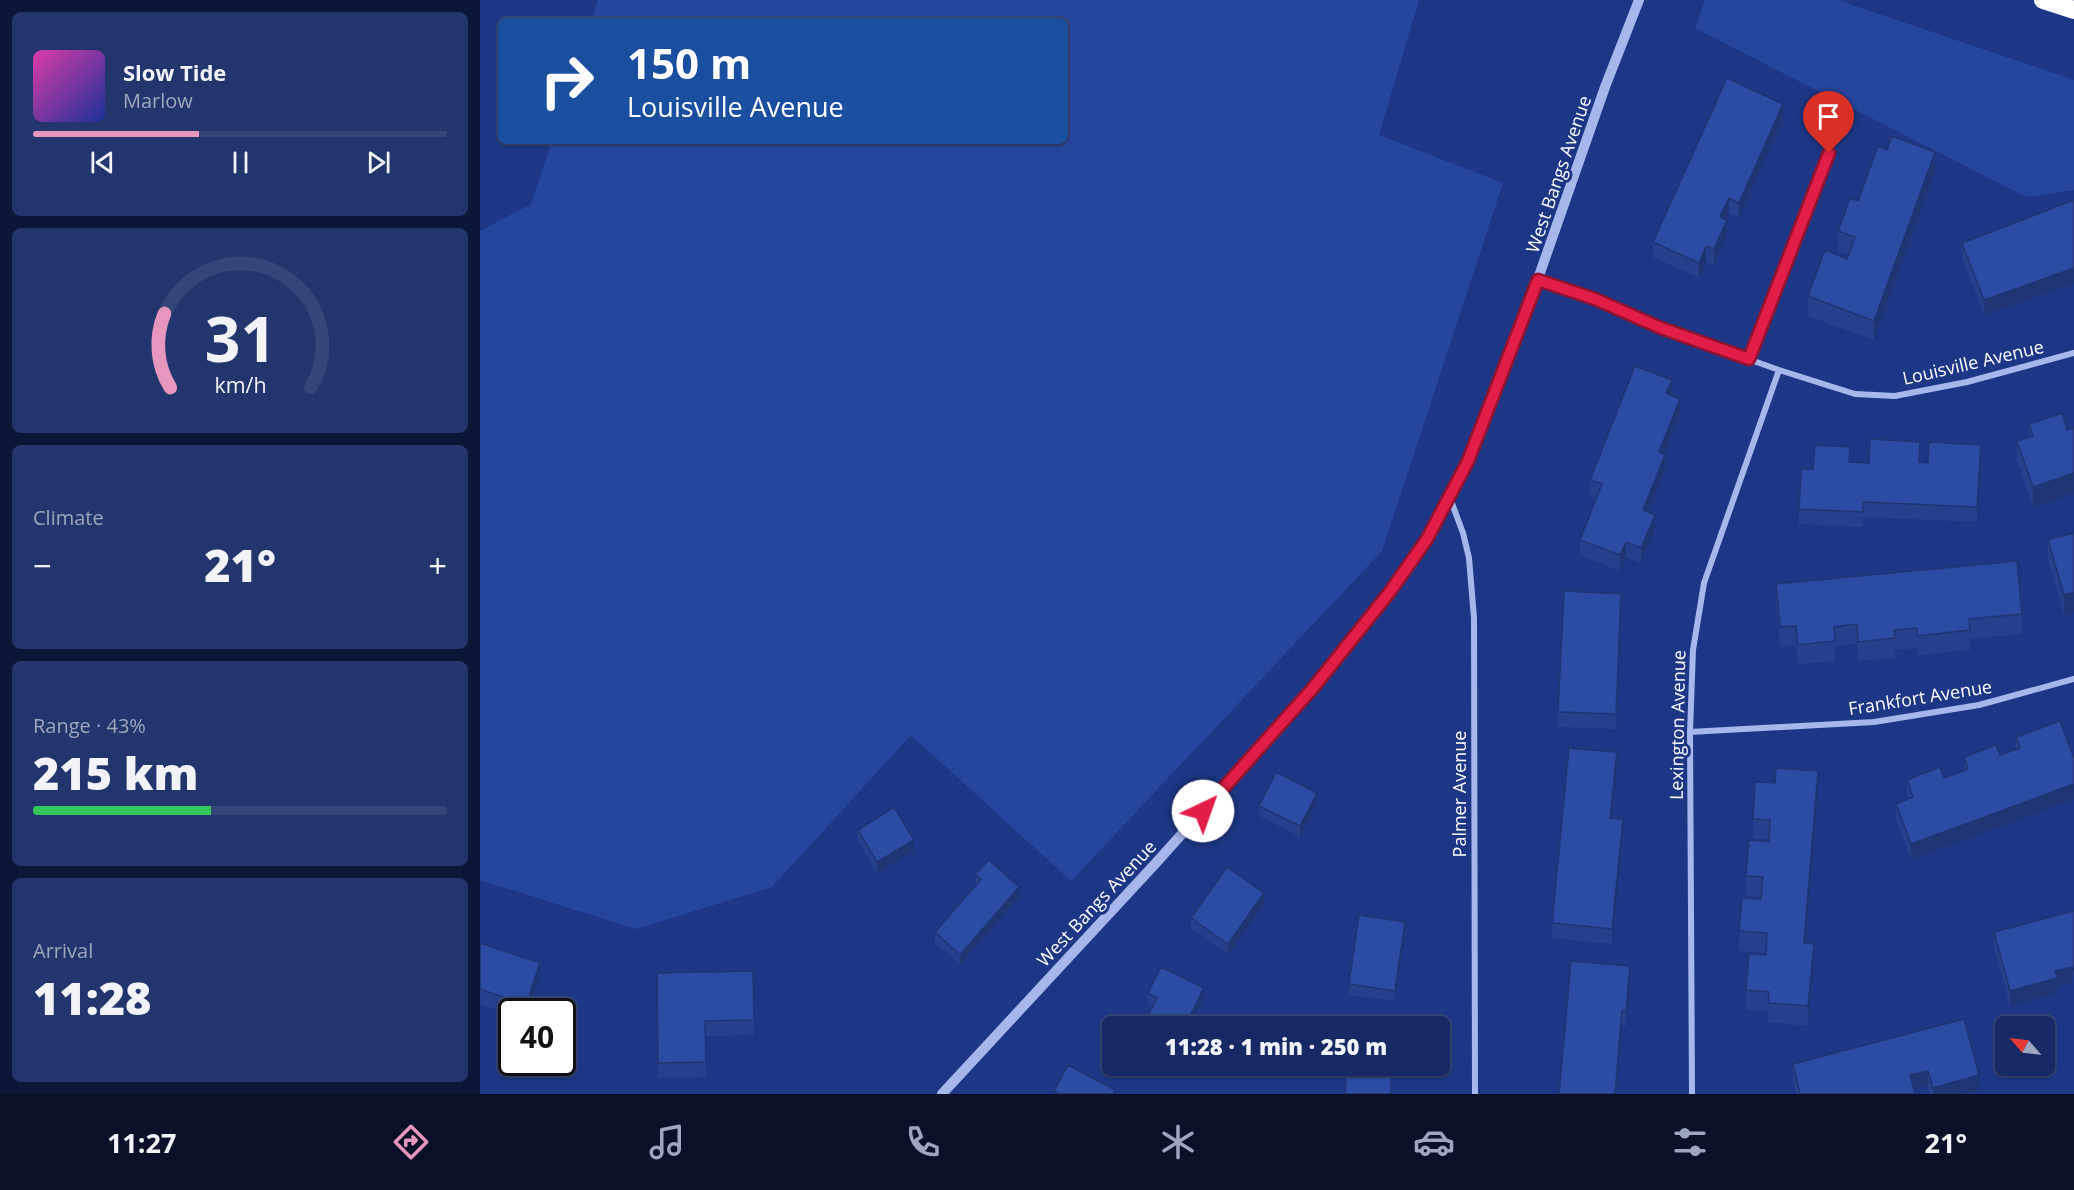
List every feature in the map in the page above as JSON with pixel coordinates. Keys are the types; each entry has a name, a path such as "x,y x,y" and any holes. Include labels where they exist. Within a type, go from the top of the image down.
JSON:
{"highway":[{"path":"2043,0 2074,10"}],"street":[{"name":"West Bangs Avenue","path":"942,1094 1155,864 1313,688 1389,593 1427,539 1472,450 1538,280 1605,87 1639,0"},
{"path":"1749,359 1829,153"},
{"name":"Louisville Avenue","path":"1538,280 1595,299 1661,328 1855,394 1895,396 1967,382 2074,353"},
{"name":"Lexington Avenue","path":"1692,1094 1690,732 1693,650 1704,583 1779,370"},
{"name":"Palmer Avenue","path":"1449,498 1463,533 1469,558 1474,618 1474,1094"},
{"name":"Frankfort Avenue","path":"1690,732 1874,722 1979,705 2074,679"}],"shaded area":[{"path":"598,0 1419,0 1379,135 1503,183 1382,551 1071,881 911,735 772,887 636,929 480,880 480,231 531,204 551,144 1068,144 1068,18 592,18"},
{"path":"1705,0 1838,0 2074,80 2074,190 2026,197 1695,28"}],"building":[{"path":"1727,78 1783,104 1739,203 1729,198 1720,217 1727,220 1714,249 1706,246 1699,263 1653,242"},
{"path":"1892,136 1935,152 1874,321 1808,296 1825,250 1847,259 1855,237 1838,231 1850,198 1858,201 1878,146 1887,150"},
{"path":"2074,200 2074,268 1984,300 1962,243"},
{"path":"1635,366 1672,380 1666,393 1680,399 1659,452 1665,455 1643,510 1655,515 1641,548 1626,542 1620,555 1580,540 1602,484 1590,480"},
{"path":"2062,413 2067,430 2074,427 2074,473 2033,487 2017,441 2033,436 2029,424"},
{"path":"1870,439 1920,442 1919,462 1928,463 1929,442 1981,445 1977,507 1863,502 1863,512 1799,509 1801,469 1813,469 1815,445 1850,447 1849,462 1869,463"},
{"path":"2074,533 2074,592 2064,595 2048,540"},
{"path":"2017,561 2022,614 1969,619 1970,630 1917,636 1917,628 1894,630 1895,638 1858,642 1857,624 1834,627 1835,641 1798,645 1796,626 1780,627 1776,584"},
{"path":"1564,591 1621,594 1616,714 1558,712"},
{"path":"2060,721 2074,758 2074,784 1911,844 1896,804 1913,797 1907,780 1940,767 1944,778 1968,769 1964,757 1996,745 2000,755 2020,748 2016,737"},
{"path":"1569,748 1617,752 1610,818 1623,819 1612,929 1552,923"},
{"path":"1776,768 1818,771 1804,943 1814,944 1808,1006 1768,1003 1769,992 1746,990 1749,954 1766,955 1767,933 1739,931 1742,898 1761,899 1763,877 1746,876 1749,840 1769,842 1770,820 1753,819 1755,782 1775,783"},
{"path":"1276,772 1317,793 1300,826 1259,806"},
{"path":"894,807 914,840 877,862 858,830"},
{"path":"989,860 1019,887 960,955 935,932 981,879 975,874"},
{"path":"1227,867 1264,893 1228,944 1191,918"},
{"path":"2074,911 2074,971 2073,967 2055,971 2057,978 2010,991 1994,932"},
{"path":"1359,915 1405,922 1395,991 1349,984"},
{"path":"480,943 540,963 528,998 506,998 480,989"},
{"path":"1571,961 1630,966 1626,1011 1622,1011 1615,1094 1559,1094"},
{"path":"1161,967 1204,988 1190,1016 1148,1016 1157,998 1148,993"},
{"path":"753,971 754,1020 705,1021 706,1062 658,1063 657,973"},
{"path":"1964,1019 1979,1075 1933,1088 1928,1071 1910,1075 1915,1094 1800,1094 1793,1064"},
{"path":"1068,1065 1115,1090 1113,1094 1060,1094 1054,1091"},
{"path":"1346,1076 1392,1076 1391,1094 1345,1094"}],"route":[{"path":"1203,811 1313,688 1389,593 1427,539 1468,461 1538,280 1595,299 1661,328 1749,359 1829,153"}]}
